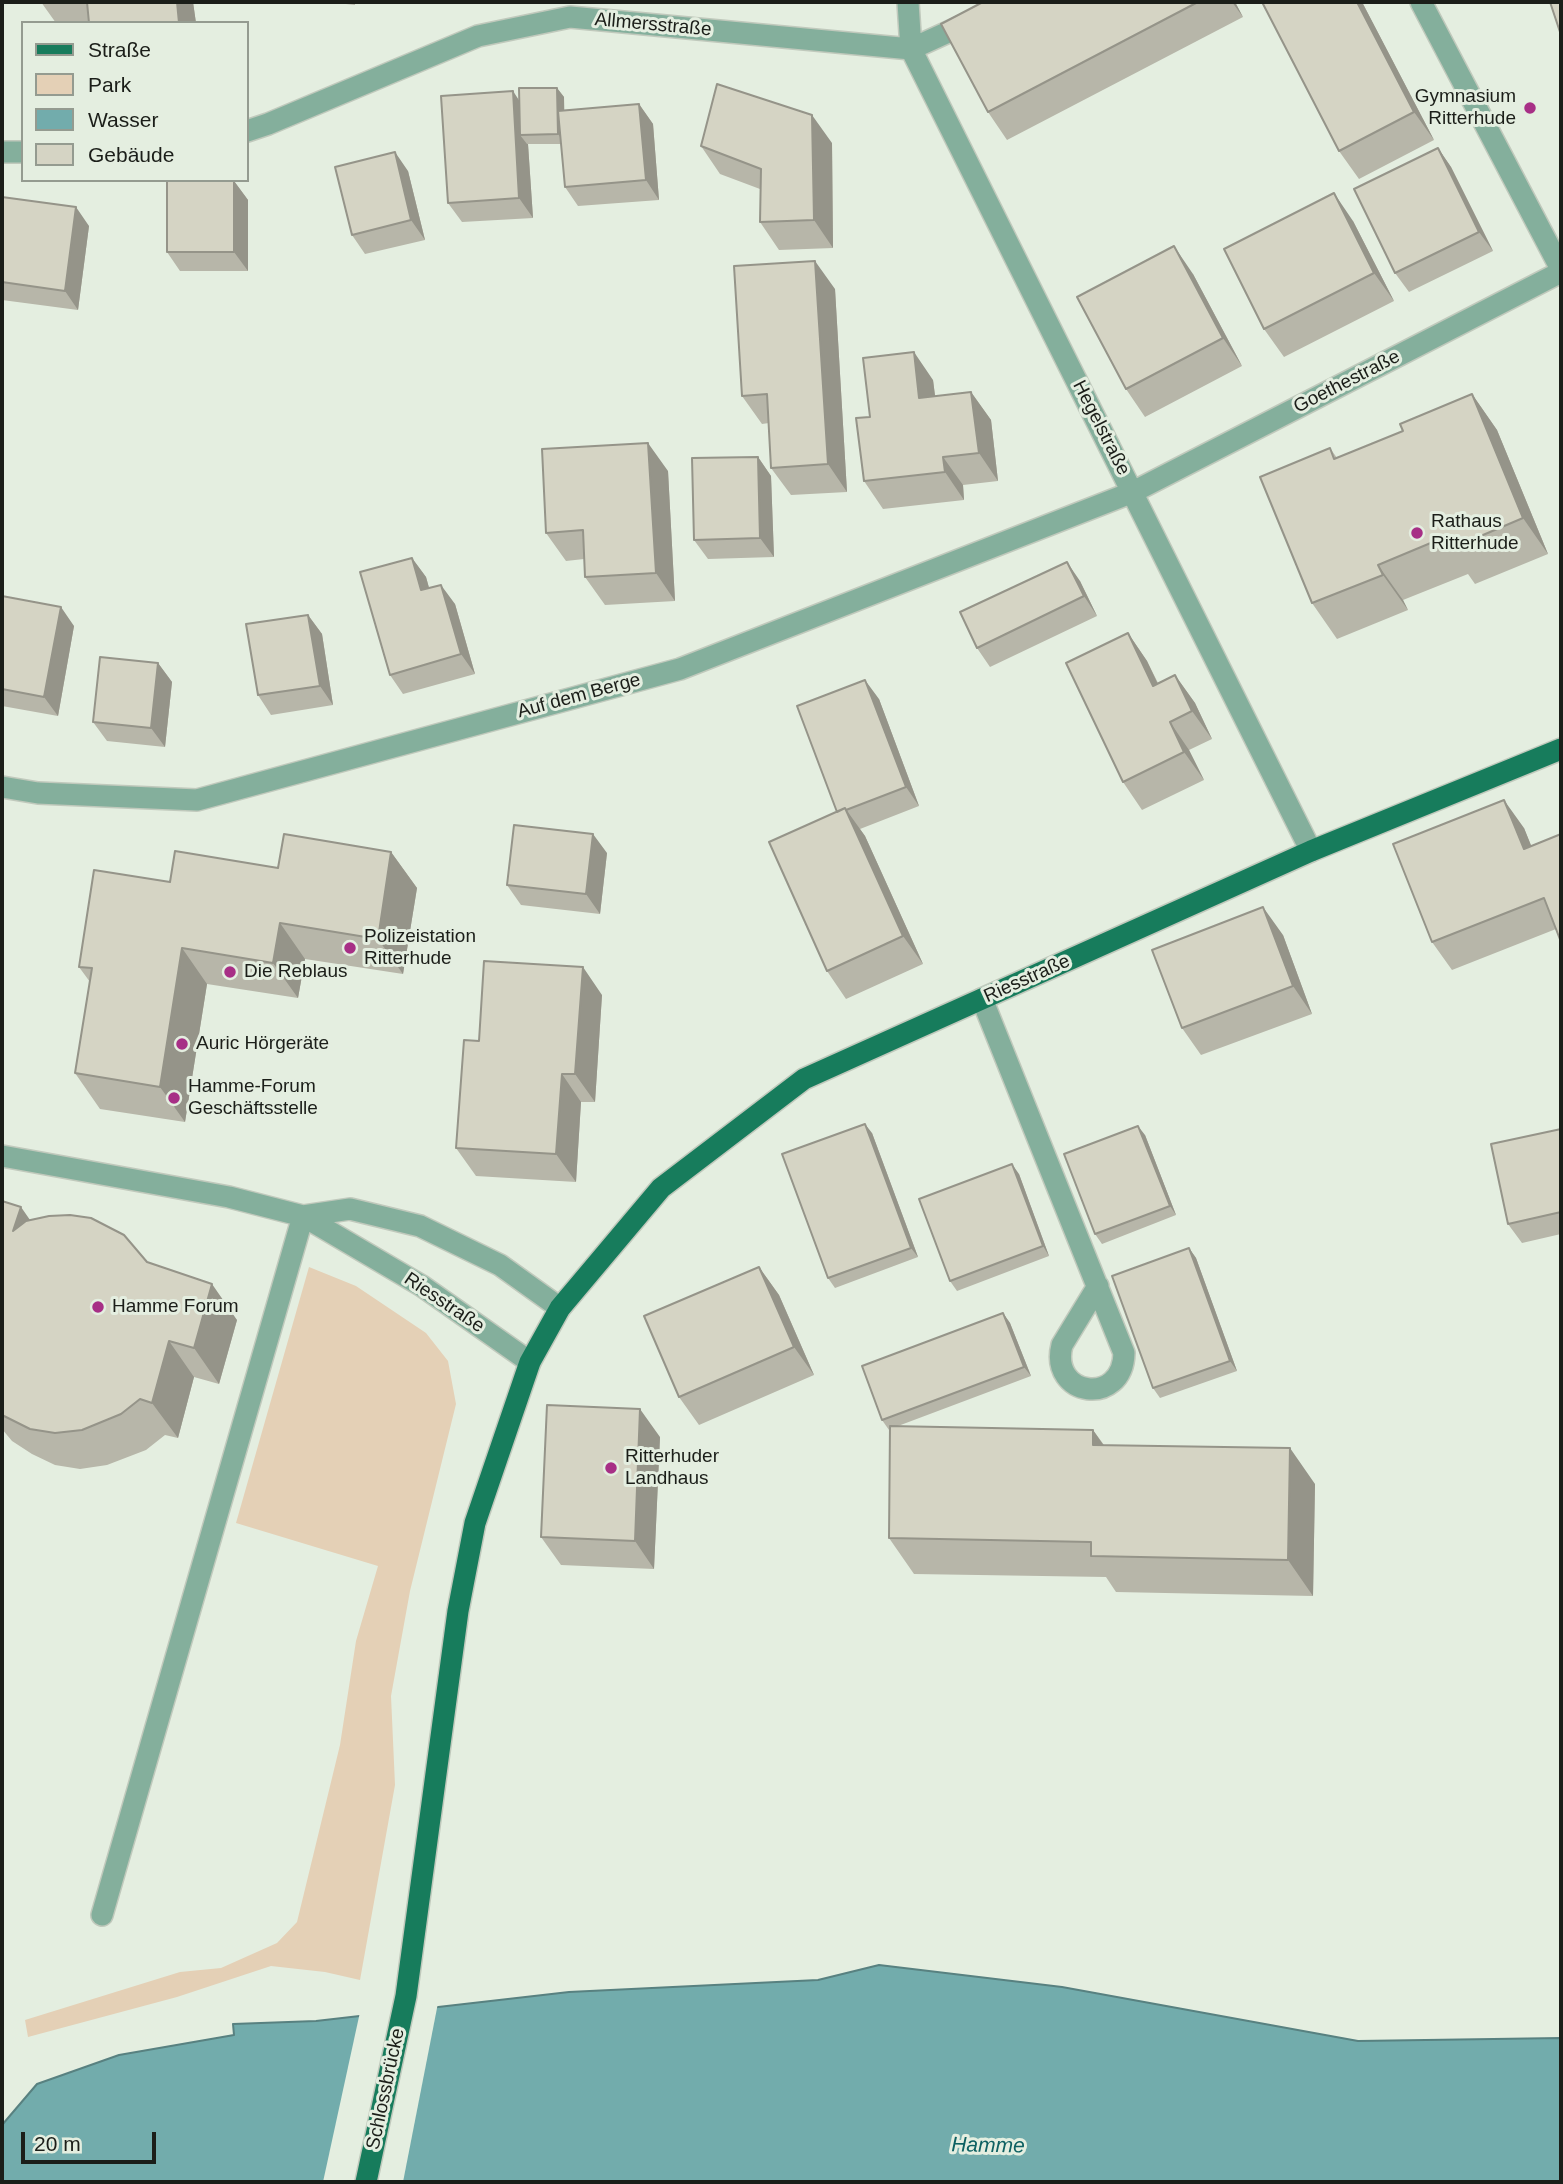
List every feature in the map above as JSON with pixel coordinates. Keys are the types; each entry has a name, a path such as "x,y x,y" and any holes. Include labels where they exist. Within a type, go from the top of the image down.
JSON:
{"main road":[{"name":"Riesstraße","path":"530,1362 560,1308 661,1188 804,1079 1311,851 1561,749"},
{"name":"Schlossbrücke","path":"366,2182 406,1996 458,1611 474,1523 530,1362"}],"street":[{"name":"Hegelstraße","path":"908,2 911,49 1311,851"},
{"path":"911,49 1014,2"},
{"path":"1420,2 1561,271"},
{"name":"Allmersstraße","path":"248,131 478,36 570,18 911,49"},
{"path":"2,152 21,152"},
{"name":"Goethestraße","path":"1133,492 1561,271"},
{"name":"Auf dem Berge","path":"2,787 38,793 197,800 680,668 1133,492"},
{"path":"982,999 1098,1286"},
{"name":"Riesstraße","path":"2,1156 229,1197 303,1216 422,1286 530,1362"},
{"name":"Riesstraße","path":"303,1216 350,1209 420,1226 500,1265 560,1308"},
{"path":"102,1915 303,1216"}],"green space":[{"path":"309,1267 356,1286 426,1333 448,1361 456,1404 410,1591 391,1696 395,1785 360,1980 325,1972 271,1966 177,1997 28,2037 25,2020 180,1972 221,1968 277,1943 297,1922 340,1745 356,1641 378,1566 236,1523"}],"water":[{"name":"Hamme","path":"879,1965 1062,1987 1358,2041 1561,2038 1561,2182 2,2182 2,2125 37,2084 119,2055 234,2035 233,2024 316,2021 569,1992 818,1980"}],"pier":[{"path":"438,2003 403,2182 323,2182 360,2012"}],"building":[{"path":"87,2 177,2 179,21 89,21"},
{"path":"983,2 1198,2 988,112 941,24"},
{"path":"1262,2 1357,2 1414,112 1339,151"},
{"path":"1550,2 1561,2 1561,35"},
{"path":"717,84 812,115 814,220 760,222 761,169 701,146"},
{"path":"519,88 557,88 558,134 520,135"},
{"path":"513,91 519,198 448,203 441,96"},
{"path":"639,104 646,180 565,187 558,111"},
{"path":"1438,148 1479,232 1395,273 1354,189"},
{"path":"395,152 411,220 352,235 335,167"},
{"path":"167,182 234,182 234,252 167,252"},
{"path":"1334,193 1374,273 1264,329 1224,249"},
{"path":"2,197 76,207 65,291 2,282"},
{"path":"1174,246 1223,338 1126,389 1077,297"},
{"path":"815,261 828,464 771,468 767,394 742,396 734,266"},
{"path":"914,352 919,398 971,392 979,453 943,457 945,472 864,481 856,418 870,417 863,358"},
{"name":"Rathaus Ritterhude","path":"1472,394 1523,518 1450,549 1445,537 1378,565 1383,575 1312,603 1260,477 1330,448 1334,459 1403,431 1400,424"},
{"path":"648,443 656,573 585,577 583,530 546,533 542,449"},
{"path":"758,457 760,538 694,540 692,458"},
{"path":"412,558 421,590 441,585 461,654 390,675 360,572"},
{"path":"1067,562 1084,596 977,648 960,612"},
{"path":"2,596 61,607 44,697 2,689"},
{"path":"308,615 320,686 258,695 246,624"},
{"path":"1128,633 1153,686 1175,675 1192,711 1170,722 1184,752 1123,782 1066,663"},
{"path":"100,657 158,663 151,728 93,722"},
{"path":"865,680 906,787 837,812 797,706"},
{"path":"1504,800 1524,849 1561,834 1561,942 1544,898 1432,942 1393,844"},
{"path":"845,808 903,936 827,971 769,842"},
{"path":"514,825 593,834 586,894 507,885"},
{"path":"284,834 391,852 378,939 280,923 273,963 182,948 160,1087 75,1073 92,968 79,967 94,870 170,882 175,851 278,868"},
{"path":"1263,907 1293,986 1182,1028 1152,950"},
{"path":"484,961 583,967 575,1074 562,1074 556,1154 456,1148 464,1040 479,1041"},
{"path":"865,1124 911,1248 828,1278 782,1154"},
{"path":"1138,1126 1170,1206 1095,1234 1064,1154"},
{"path":"1561,1129 1561,1212 1508,1224 1491,1144"},
{"path":"1012,1164 1043,1246 950,1281 919,1199"},
{"path":"2,1201 21,1207 13,1231 26,1221 49,1216 91,1218 124,1235 147,1262 212,1284 194,1348 169,1341 152,1403 140,1399 121,1414 82,1430 55,1433 30,1429 2,1415"},
{"path":"1189,1248 1230,1361 1153,1388 1112,1276"},
{"path":"759,1267 794,1347 679,1397 644,1316"},
{"path":"1003,1313 1024,1367 882,1420 862,1366"},
{"path":"547,1405 640,1409 635,1541 541,1537"},
{"path":"890,1426 1093,1430 1093,1445 1290,1448 1288,1560 1091,1556 1091,1542 889,1538"}],"place":[{"name":"Gymnasium Ritterhude","path":"1530,108"},
{"name":"Rathaus Ritterhude","path":"1417,533"},
{"name":"Polizeistation Ritterhude","path":"350,948"},
{"name":"Die Reblaus","path":"230,972"},
{"name":"Auric Hörgeräte","path":"182,1044"},
{"name":"Hamme-Forum Geschäftsstelle","path":"174,1098"},
{"name":"Hamme Forum","path":"98,1307"},
{"name":"Ritterhuder Landhaus","path":"611,1468"}]}
